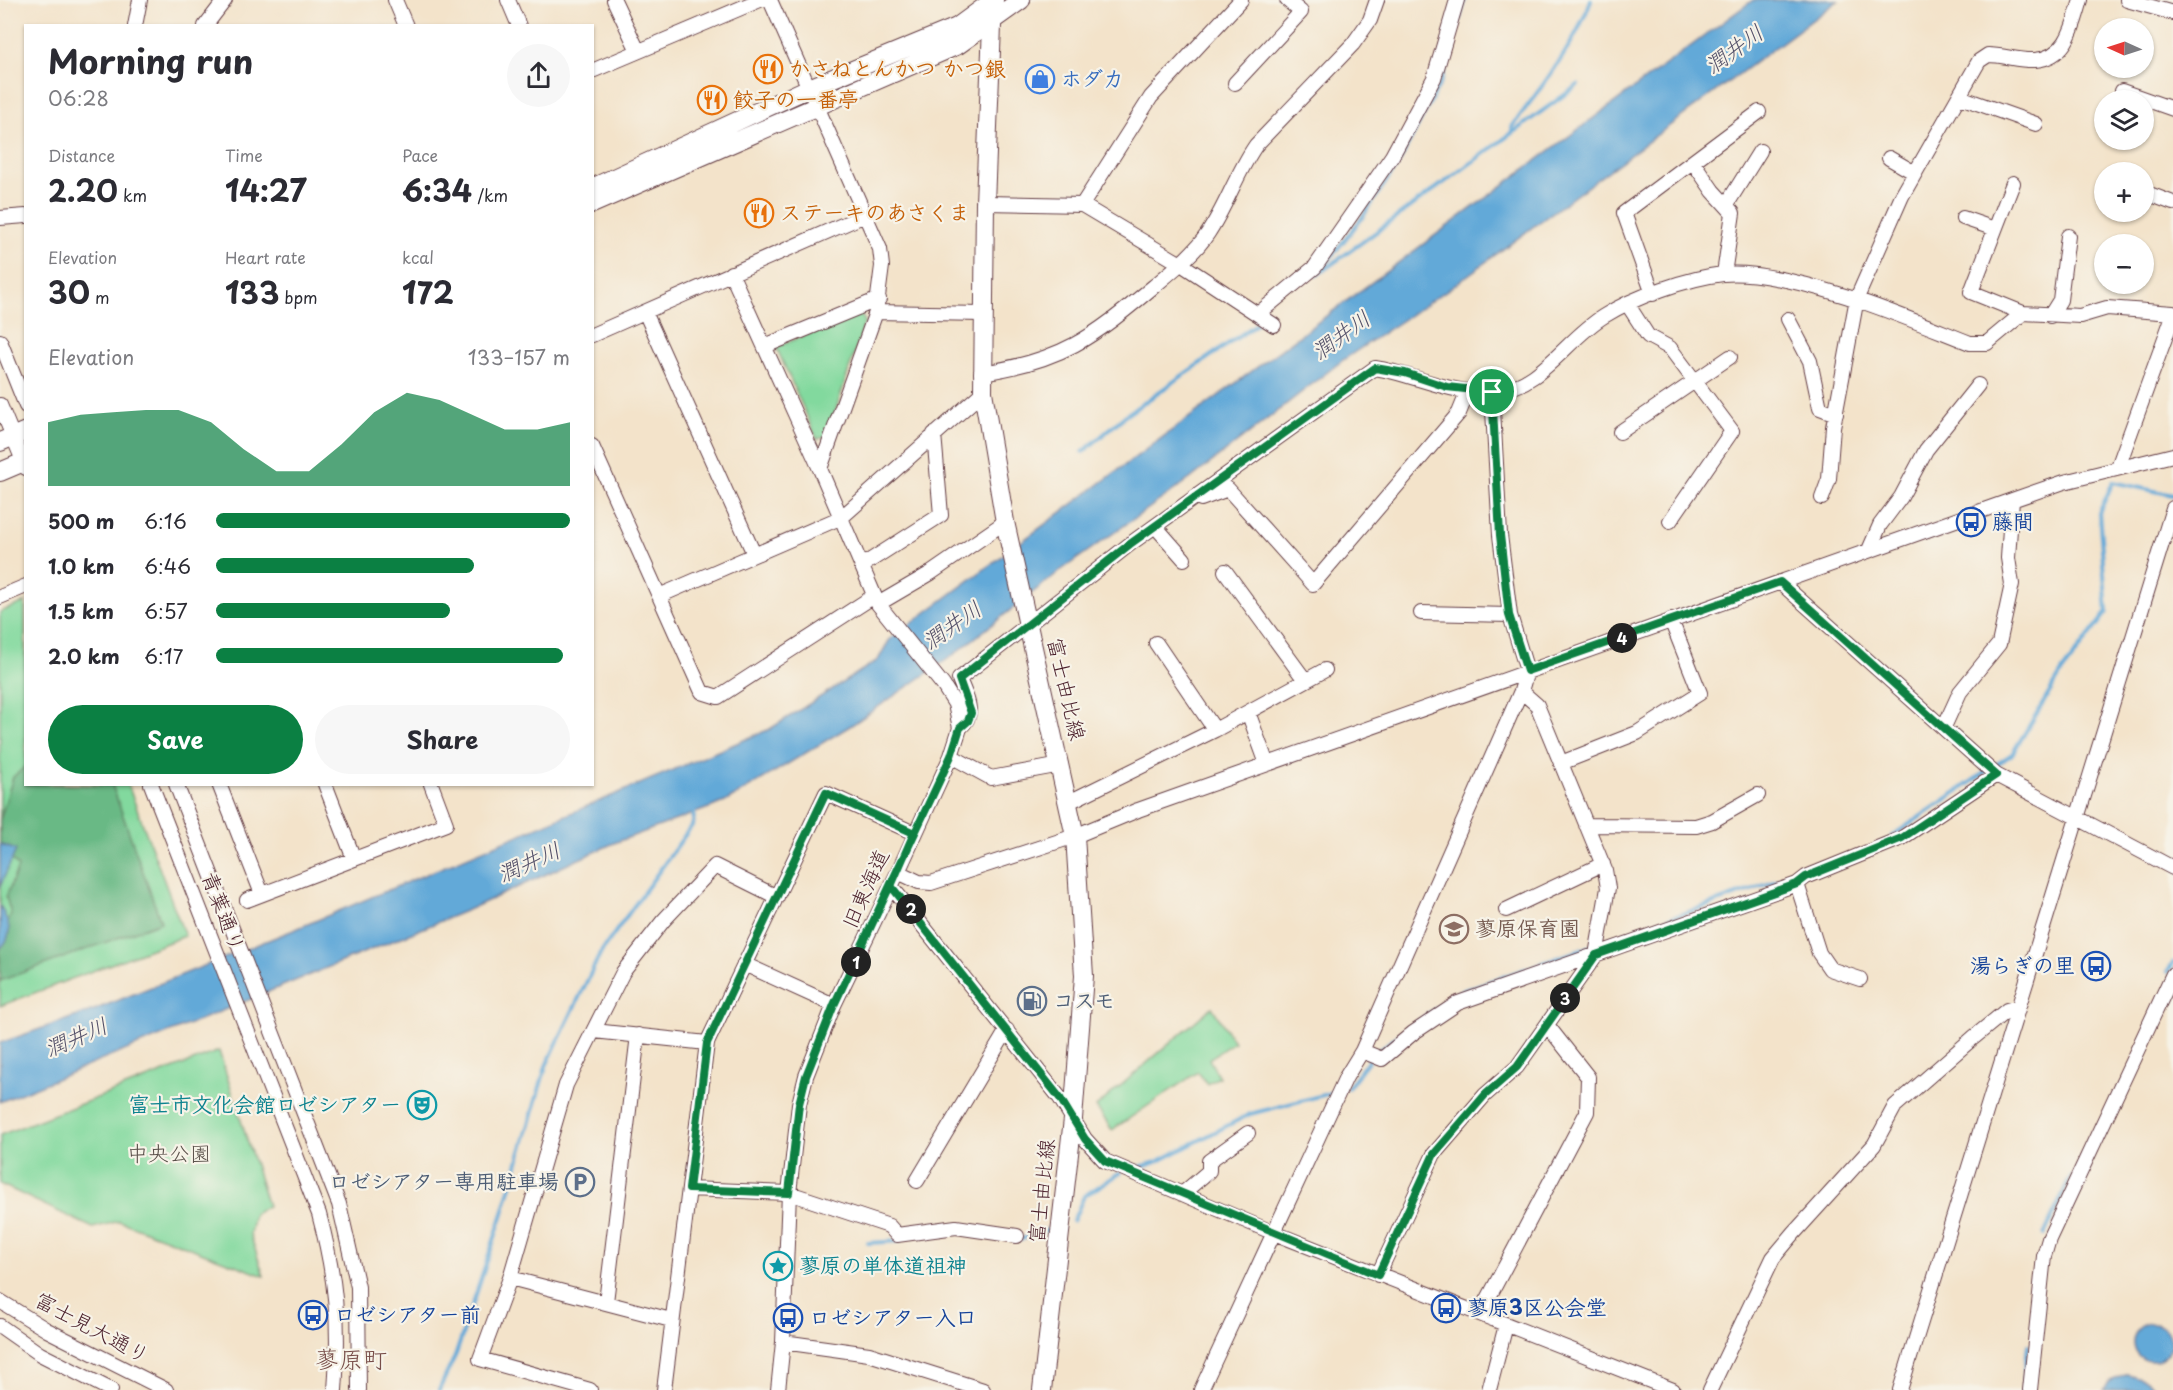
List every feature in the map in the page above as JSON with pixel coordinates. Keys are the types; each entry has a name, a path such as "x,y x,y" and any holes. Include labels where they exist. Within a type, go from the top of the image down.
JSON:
{"main road":[{"path":"594,187 809,88 957,27 994,0"},
{"name":"富士由比線","path":"994,0 991,21 981,373 1005,525 1076,836 1084,976 1073,1119 1042,1390"},
{"path":"594,203 957,45 1021,0"},
{"path":"0,472 24,464"}],"street":[{"path":"135,24 140,0"},
{"path":"207,24 225,0"},
{"path":"394,0 405,24"},
{"path":"508,0 518,24"},
{"path":"615,0 638,51"},
{"path":"594,70 760,0"},
{"path":"770,0 866,215 880,249 882,266 877,305 820,468"},
{"path":"1082,205 1151,97 1241,0"},
{"path":"1235,83 1301,12 1287,0"},
{"path":"981,373 1039,362 1087,340 1181,264 1207,235 1233,192 1251,153 1353,44 1370,20 1377,0"},
{"path":"1258,314 1315,267 1392,156 1434,78 1457,0"},
{"path":"1822,498 1829,479 1836,414 1857,298 1915,173 1979,62 1988,55 2036,60 2051,55 2064,47 2070,38 2081,0"},
{"path":"2127,0 2173,13"},
{"path":"1960,97 2036,124"},
{"path":"2154,103 2173,110"},
{"path":"1653,294 1624,213 1759,112"},
{"path":"1727,204 1760,151"},
{"path":"1890,158 1915,173"},
{"path":"1693,162 1713,191 1733,213 1724,274"},
{"path":"2013,183 1971,292 2023,314 2080,316 2108,308 2173,314 2118,467"},
{"path":"2154,195 2173,202"},
{"path":"985,203 1082,205 1181,264 1274,325"},
{"path":"594,334 866,215"},
{"path":"0,218 24,216"},
{"path":"1963,218 1995,229"},
{"path":"2050,316 2060,300 2068,236"},
{"path":"731,273 842,517 876,600 943,685 955,704 960,728"},
{"path":"1027,620 1375,368 1405,373 1447,387 1468,391 1492,392 1526,383 1605,316 1653,294 1724,274 1754,274 1857,298 1970,343 1987,343 2023,314"},
{"path":"765,346 877,305 982,314"},
{"path":"1628,305 1648,336 1670,348 1732,431 1670,521"},
{"path":"645,312 754,554"},
{"path":"1788,319 1795,337 1810,361 1820,408 1836,414"},
{"path":"0,341 24,400"},
{"path":"1620,432 1730,357"},
{"path":"1869,550 1880,525 1901,497 1926,450 1978,385"},
{"path":"1196,497 1201,499 1228,489 1313,584 1459,413 1468,391"},
{"path":"659,596 842,517 983,392"},
{"path":"1202,1390 1346,1077 1362,1050 1521,691 1527,671 1509,615 1500,535 1492,392"},
{"path":"0,405 24,462"},
{"path":"862,565 941,515 934,434"},
{"path":"594,450 702,692 718,697 876,600 931,573 1005,525"},
{"path":"898,872 919,882 931,883 1076,836 1267,764 2012,500 2118,467 2173,454"},
{"path":"1944,727 1960,692 1999,644 2012,584 2008,558 2012,500"},
{"path":"1900,1390 2173,508"},
{"path":"1155,526 1184,559"},
{"path":"1225,571 1305,680"},
{"path":"1780,582 1992,771 2173,867"},
{"path":"0,597 24,587"},
{"path":"1421,613 1509,615"},
{"name":"旧東海道","path":"778,1390 783,1342 789,1193 799,1104 806,1076 834,1005 951,756 960,728 968,721 971,713 959,679 1027,620"},
{"path":"1561,763 1637,733 1700,693 1671,620"},
{"path":"1156,643 1215,730"},
{"path":"1069,802 1215,730 1325,670"},
{"path":"1378,1275 1434,1154 1485,1095 1517,1067 1596,955 1608,888 1603,864 1537,705 1521,691"},
{"path":"1248,712 1267,764"},
{"path":"951,756 991,778 1061,765"},
{"path":"1362,1050 1382,1059 1413,1033 1458,1004 1797,884 1806,877 1902,838 1992,771"},
{"name":"青葉通り","path":"152,786 319,1214 332,1263 339,1335 335,1390"},
{"name":"青葉通り","path":"177,786 339,1204 351,1249 360,1317 359,1390"},
{"path":"220,786 262,894"},
{"path":"326,786 354,860"},
{"path":"247,900 446,824 432,786"},
{"path":"664,1390 707,1043 826,793 914,833"},
{"path":"1586,825 1696,826 1712,821 1758,795"},
{"path":"1506,910 1603,864"},
{"path":"590,1390 480,1359 510,1278 566,1085 623,972 663,921 715,866 777,897"},
{"path":"1797,884 1819,953 1830,969 1860,979"},
{"path":"891,886 1060,1098 1092,1146 1105,1161 1378,1275 1673,1390"},
{"path":"744,964 834,1005"},
{"path":"2030,1390 2044,1256 2049,1239 2173,974"},
{"path":"1710,1390 1773,1258 1874,1145 1895,1106 2007,1010 2018,1006"},
{"path":"1480,1314 1587,1112 1588,1077 1547,1025"},
{"path":"594,1030 707,1043"},
{"path":"917,1181 1007,1030"},
{"path":"606,1302 638,1035"},
{"path":"1182,1194 1209,1171 1209,1161 1248,1133"},
{"path":"689,1189 789,1193 889,1226 897,1235 956,1227 1017,1236"},
{"path":"510,1278 671,1320"},
{"name":"富士見大通り","path":"0,1301 47,1330 166,1390"},
{"path":"1489,1390 1506,1325"},
{"name":"富士見大通り","path":"0,1326 40,1354 111,1390"},
{"path":"783,1342 869,1354 983,1390"}],"green space":[{"path":"860,313 865,321 827,437 817,439 776,347"},
{"path":"24,602 24,786 128,786 185,936 0,1006 0,612"},
{"path":"24,768 24,786 112,786 161,922 0,981 0,936 11,914 6,897 18,867 0,844 0,820 13,777"},
{"path":"1212,1007 1234,1042 1209,1059 1219,1077 1207,1084 1198,1072 1112,1130 1096,1107"},
{"name":"中央公園","path":"219,1051 268,1206 254,1214 250,1234 264,1276 119,1221 93,1228 0,1184 0,1135"}],"water":[{"name":"潤井川","path":"1753,0 1839,0 1456,284 1343,360 1190,479 1060,571 952,656 850,726 725,802 614,843 470,909 0,1102 0,1043 94,1010 296,929 770,729 878,660 890,639"},
{"path":"0,844 16,850 0,887"},
{"path":"0,905 8,922 9,933 0,949"},
{"path":"2152,1323 2166,1328 2171,1342 2166,1356 2152,1361 2138,1356 2133,1342 2138,1328"},
{"path":"2128,1374 2147,1380 2155,1390 2103,1390 2110,1381"}],"waterway":[{"path":"1319,272 1362,218 1398,164 1441,81 1465,0"},
{"path":"1512,133 1512,127 1566,51 1591,0"},
{"path":"1317,275 1578,85"},
{"path":"1083,452 1126,415 1258,323"},
{"path":"1892,836 2012,754 2062,672 2107,612 2099,513 2113,482 2173,495"},
{"path":"439,1390 456,1354 503,1213 546,1066 601,952 693,824 694,811"},
{"path":"1603,942 1802,872"},
{"path":"1376,1052 1459,992 1595,945"},
{"path":"2168,972 2173,962"},
{"path":"1348,1088 1370,1058"},
{"path":"1133,1169 1157,1162 1250,1114 1335,1092"},
{"path":"1073,1221 1084,1196 1120,1173"},
{"path":"2044,1235 2071,1176"},
{"path":"1019,1240 1048,1230"},
{"path":"868,1243 900,1241"},
{"path":"2023,1390 2028,1346"}],"place":[{"name":"かさねとんかつ かつ銀","path":"768,69"},
{"name":"ホダカ","path":"1040,79"},
{"name":"餃子の一番亭","path":"712,100"},
{"name":"ステーキのあさくま","path":"759,213"},
{"name":"藤間","path":"1971,522"},
{"name":"蓼原保育園","path":"1454,929"},
{"name":"湯らぎの里","path":"2096,966"},
{"name":"コスモ","path":"1032,1001"},
{"name":"富士市文化会館ロゼシアター","path":"422,1105"},
{"name":"ロゼシアター専用駐車場","path":"580,1182"},
{"name":"蓼原の単体道祖神","path":"778,1266"},
{"name":"蓼原3区公会堂","path":"1446,1308"},
{"name":"ロゼシアター前","path":"313,1315"},
{"name":"ロゼシアター入口","path":"788,1318"}],"district":[{"name":"蓼原町","path":"351,1360"}],"route":[{"path":"1492,392 1447,387 1405,373 1375,368 1130,544 959,679 971,713 968,721 960,728 951,756 914,833 856,964 834,1005 806,1076 799,1104 789,1193 689,1189 707,1043 826,793 914,833 891,886 1060,1098 1085,1139 1105,1161 1378,1275 1434,1154 1485,1095 1517,1067 1596,955 1797,884 1806,877 1876,851 1902,838 1996,775 1780,582 1527,671 1509,615 1500,535 1492,392"}]}
